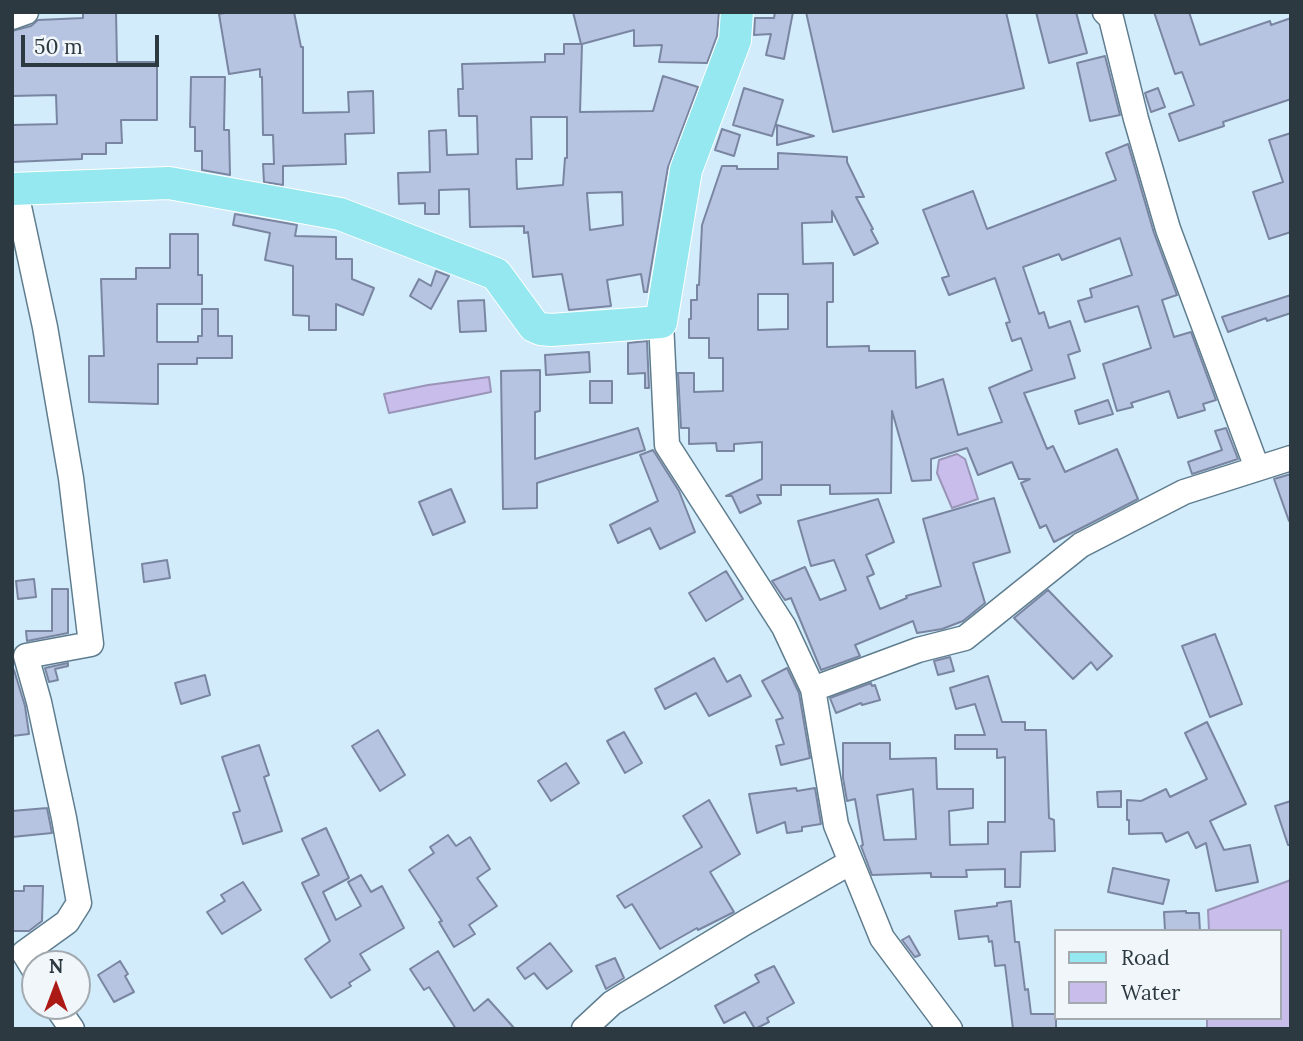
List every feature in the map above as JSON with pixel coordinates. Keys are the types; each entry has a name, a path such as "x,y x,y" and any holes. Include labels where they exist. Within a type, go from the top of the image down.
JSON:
{"main road":[{"path":"14,189 169,183 340,214 496,274 534,326 541,329 661,323 685,170 735,40 737,12"}],"street":[{"path":"12,17 26,12"},
{"path":"1105,12 1111,18 1136,119 1168,229 1256,468"},
{"path":"14,189 45,327 71,478 91,644 26,656 39,702 64,818 79,904 67,922 28,950"},
{"path":"661,323 667,445 784,627 813,689 836,825 882,938 950,1029"},
{"path":"813,689 918,650 965,638 1081,545 1184,492 1291,458"},
{"path":"584,1029 612,1003 851,862"}],"water":[{"path":"489,377 491,392 389,413 384,394 428,385"},
{"path":"957,454 965,459 978,499 952,508 937,473 939,460"},
{"path":"1291,880 1291,1029 1207,1029 1207,1020 1282,1020 1282,929 1209,929 1208,910"}],"building":[{"path":"83,12 116,12 117,62 157,62 157,120 121,120 122,143 106,143 106,154 82,154 82,159 12,162 12,125 57,124 56,95 12,96 12,31 31,26 38,20 83,18"},
{"path":"294,12 303,47 303,113 349,112 348,92 373,91 374,133 345,134 346,164 283,166 283,185 264,182 263,164 274,164 273,135 263,135 262,77 260,69 229,74 219,14"},
{"path":"573,12 719,12 717,36 707,63 659,62 662,45 634,46 634,30 582,44 580,112 653,111 663,76 698,87 668,167 647,292 644,292 641,274 607,280 611,306 569,310 562,274 533,277 528,232 524,233 524,226 470,227 469,189 439,190 439,214 425,214 425,203 399,204 398,173 430,172 429,131 446,130 447,155 478,154 477,116 459,116 458,89 463,89 462,64 545,62 545,54 564,54 564,44 581,44","holes":["531,117 567,117 567,158 563,185 517,189 516,159 532,159","622,192 623,225 590,230 587,193"]},
{"path":"775,12 793,12 784,59 766,55 771,34 754,35 755,18 774,18"},
{"path":"806,12 1006,12 1024,88 833,132"},
{"path":"1036,12 1076,12 1087,53 1049,63"},
{"path":"1154,12 1189,12 1200,45 1270,21 1271,25 1291,18 1291,99 1223,122 1224,126 1179,141 1169,114 1194,105 1182,72 1175,74"},
{"path":"1105,56 1120,115 1090,121 1077,63"},
{"path":"191,77 225,77 224,130 229,130 230,175 202,170 202,151 195,151 195,127 190,127"},
{"path":"744,88 783,100 772,136 733,125"},
{"path":"1158,88 1165,107 1151,112 1145,93"},
{"path":"777,125 814,136 777,145"},
{"path":"722,129 740,135 734,156 715,150"},
{"path":"1291,133 1291,232 1269,239 1253,192 1283,182 1269,140"},
{"path":"1128,144 1154,233 1177,295 1162,300 1174,337 1191,332 1216,400 1203,404 1205,410 1178,418 1169,391 1131,403 1133,407 1117,411 1103,364 1151,348 1138,306 1085,322 1078,301 1092,297 1090,289 1132,275 1120,238 1062,260 1059,254 1023,267 1039,314 1044,312 1049,328 1070,321 1080,351 1068,355 1075,378 1024,393 1047,449 1053,446 1065,472 1117,449 1138,499 1054,542 1046,525 1040,528 1021,483 1030,479 1019,479 1012,462 978,475 967,448 931,459 931,480 912,481 892,411 891,493 830,494 830,485 781,485 781,495 757,495 761,503 740,513 732,496 726,496 762,479 762,442 734,444 734,451 717,451 716,443 689,444 689,428 681,428 678,373 694,373 694,392 723,391 723,358 709,358 709,338 689,338 691,300 697,300 699,285 702,225 722,166 737,166 737,169 778,169 778,153 847,157 864,197 856,197 878,243 854,255 832,211 832,222 802,223 803,264 833,263 833,302 827,302 827,347 869,346 869,351 915,351 916,388 943,379 958,435 1002,422 989,388 1032,370 1021,338 1012,341 1006,323 1010,322 995,278 949,295 942,278 949,276 923,210 973,191 987,229 1116,180 1106,153","holes":["758,294 788,294 788,329 758,330"]},
{"path":"235,214 297,225 295,236 336,237 336,259 352,259 352,279 374,288 363,315 336,304 336,330 309,330 309,316 293,315 293,266 265,260 270,233 233,225"},
{"path":"170,234 198,234 198,275 202,275 202,304 157,304 157,342 198,342 198,336 202,336 202,309 218,309 218,336 232,336 232,358 197,358 197,364 158,364 158,404 89,402 89,356 104,356 101,279 136,279 136,268 170,268"},
{"path":"436,271 449,276 431,309 410,296 419,279 431,286"},
{"path":"1291,295 1291,313 1267,321 1266,318 1228,332 1222,317"},
{"path":"484,300 486,331 460,332 458,301"},
{"path":"647,341 649,388 645,388 645,373 628,374 628,343"},
{"path":"589,352 590,372 546,375 545,355"},
{"path":"540,370 540,411 535,412 535,459 638,428 645,450 537,483 537,508 503,509 501,371"},
{"path":"590,381 612,381 612,403 590,403"},
{"path":"1108,400 1113,414 1079,424 1075,411"},
{"path":"1226,428 1238,459 1192,474 1188,462 1222,450 1215,431"},
{"path":"653,450 679,491 695,532 660,549 650,528 618,543 610,525 658,501 640,455"},
{"path":"1291,474 1291,521 1289,521 1274,479"},
{"path":"451,489 465,522 433,535 419,502"},
{"path":"994,498 1010,552 973,563 985,603 963,621 942,629 917,633 913,621 855,645 860,656 821,670 791,598 785,600 772,581 805,567 820,600 846,590 834,560 811,566 798,521 878,499 894,542 866,555 874,574 867,577 880,609 907,598 906,596 941,586 923,519"},
{"path":"167,560 170,578 144,582 142,564"},
{"path":"726,571 743,599 706,621 689,593"},
{"path":"34,579 36,597 18,599 16,581"},
{"path":"52,589 68,589 68,633 27,641 26,631 52,631"},
{"path":"1048,590 1112,656 1097,670 1091,662 1073,679 1014,618"},
{"path":"1215,634 1242,704 1210,717 1182,646"},
{"path":"950,657 954,671 938,675 934,661"},
{"path":"714,658 727,682 740,675 751,696 709,716 696,693 665,709 655,689"},
{"path":"68,663 68,666 55,669 58,680 49,682 45,668"},
{"path":"787,668 799,693 810,758 781,765 776,746 784,744 776,720 783,718 762,681"},
{"path":"12,670 25,706 29,734 12,736"},
{"path":"205,675 210,695 181,704 175,683"},
{"path":"988,676 1002,722 1025,722 1025,730 1046,730 1049,818 1054,820 1055,851 1021,852 1020,887 1005,887 1005,869 966,870 967,877 931,877 931,873 872,875 861,846 863,845 855,799 847,801 843,778 843,743 890,743 890,759 936,758 937,789 973,789 973,808 949,811 950,845 988,844 988,822 1005,822 1005,757 997,758 997,749 955,749 955,735 985,735 975,704 956,709 950,688","holes":["913,789 916,839 884,840 877,795"]},
{"path":"871,683 872,686 875,685 880,700 862,705 861,703 836,713 830,698"},
{"path":"1207,722 1246,804 1210,821 1224,850 1250,845 1258,882 1216,891 1206,843 1196,848 1188,832 1166,842 1162,833 1129,834 1127,820 1127,800 1141,801 1166,789 1170,797 1207,779 1185,733"},
{"path":"378,730 405,775 380,791 352,746"},
{"path":"624,732 642,763 625,773 607,741"},
{"path":"259,745 269,775 264,777 282,831 243,844 233,813 240,811 222,757"},
{"path":"566,763 579,783 551,801 538,781"},
{"path":"796,788 797,791 815,788 821,824 787,833 785,822 757,833 749,794"},
{"path":"1121,791 1121,807 1098,807 1097,792"},
{"path":"709,800 740,854 710,872 734,912 698,930 697,928 660,949 632,904 625,908 617,896 702,847 683,816"},
{"path":"1291,801 1291,845 1288,845 1275,806"},
{"path":"47,808 52,833 12,837 12,811"},
{"path":"326,828 349,878 323,892 336,920 361,906 348,882 361,875 371,892 382,886 404,928 360,954 370,970 331,998 305,959 330,941 302,883 319,875 302,839"},
{"path":"448,835 456,846 470,837 490,869 477,878 497,906 469,925 475,934 454,947 439,922 442,921 409,870 434,853 430,847"},
{"path":"1113,868 1169,880 1163,904 1108,892"},
{"path":"243,882 261,910 222,934 207,912 225,901 221,895"},
{"path":"24,886 43,886 42,921 29,931 12,931 12,891 24,891"},
{"path":"1011,901 1015,942 1019,942 1031,1014 1054,1014 1056,1029 1013,1029 1005,965 995,966 992,941 989,942 988,936 959,939 955,911 997,906 997,903"},
{"path":"1164,912 1199,913 1200,929 1165,929"},
{"path":"909,936 920,955 915,957 902,940"},
{"path":"550,943 572,971 547,989 534,973 525,979 517,968"},
{"path":"438,951 474,1011 488,999 515,1029 456,1029 429,987 424,990 410,969"},
{"path":"615,958 624,978 606,989 596,966"},
{"path":"120,961 134,992 114,1002 98,975"},
{"path":"774,966 794,1003 767,1018 769,1022 755,1029 745,1012 724,1023 715,1006 759,982 755,975"}]}
